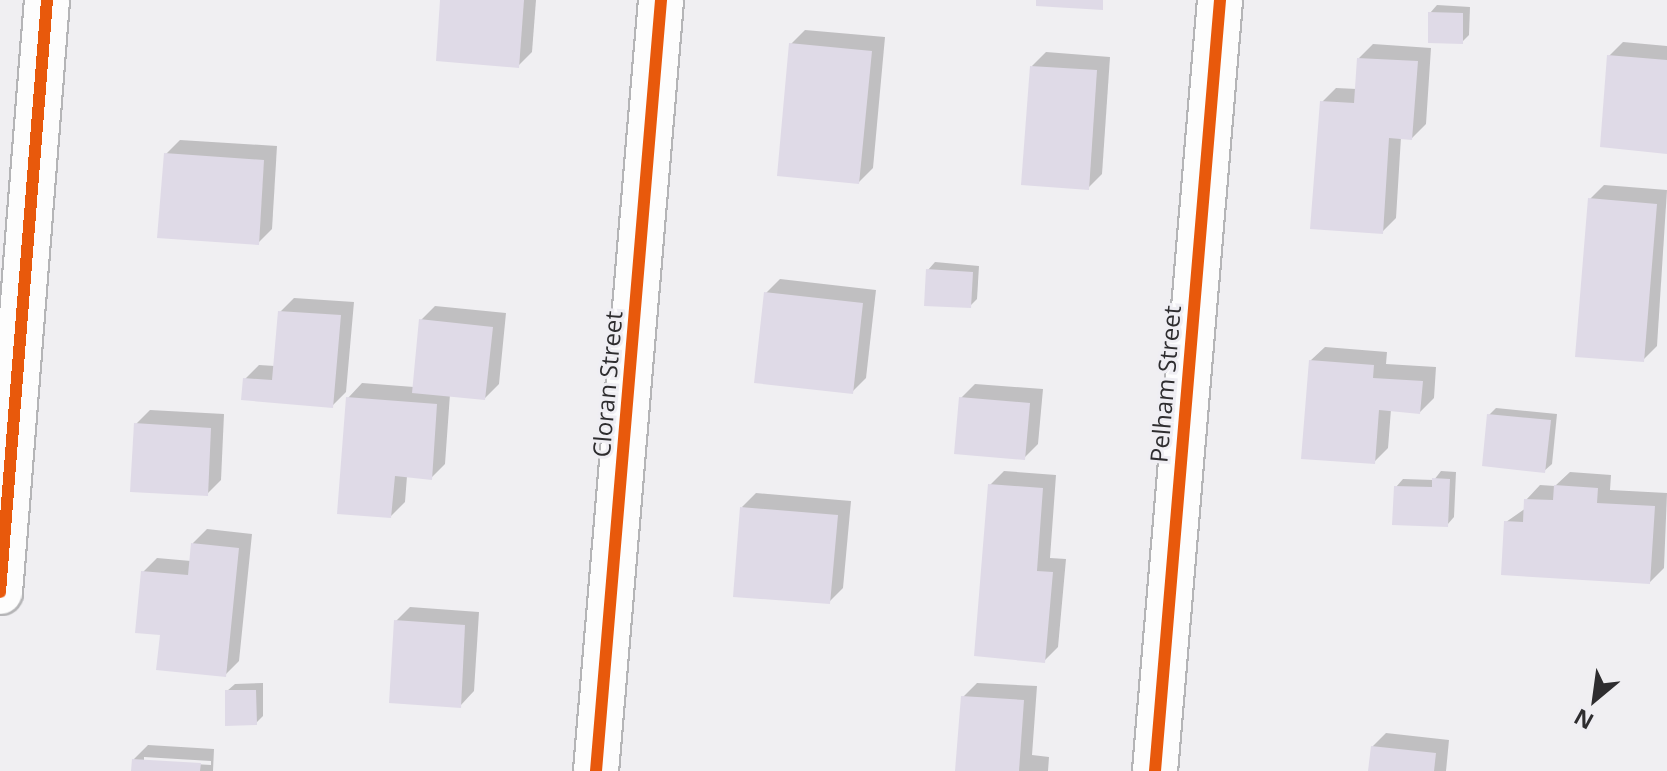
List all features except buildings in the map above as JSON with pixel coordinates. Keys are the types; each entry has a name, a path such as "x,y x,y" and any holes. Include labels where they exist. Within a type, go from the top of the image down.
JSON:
{"street":[{"path":"0,592 47,0"},
{"name":"Cloran Street","path":"596,771 661,0"},
{"name":"Pelham Street","path":"1155,771 1220,0"}],"cycle path":[{"path":"0,592 47,0"},
{"path":"596,771 661,0"},
{"path":"1155,771 1220,0"}]}
